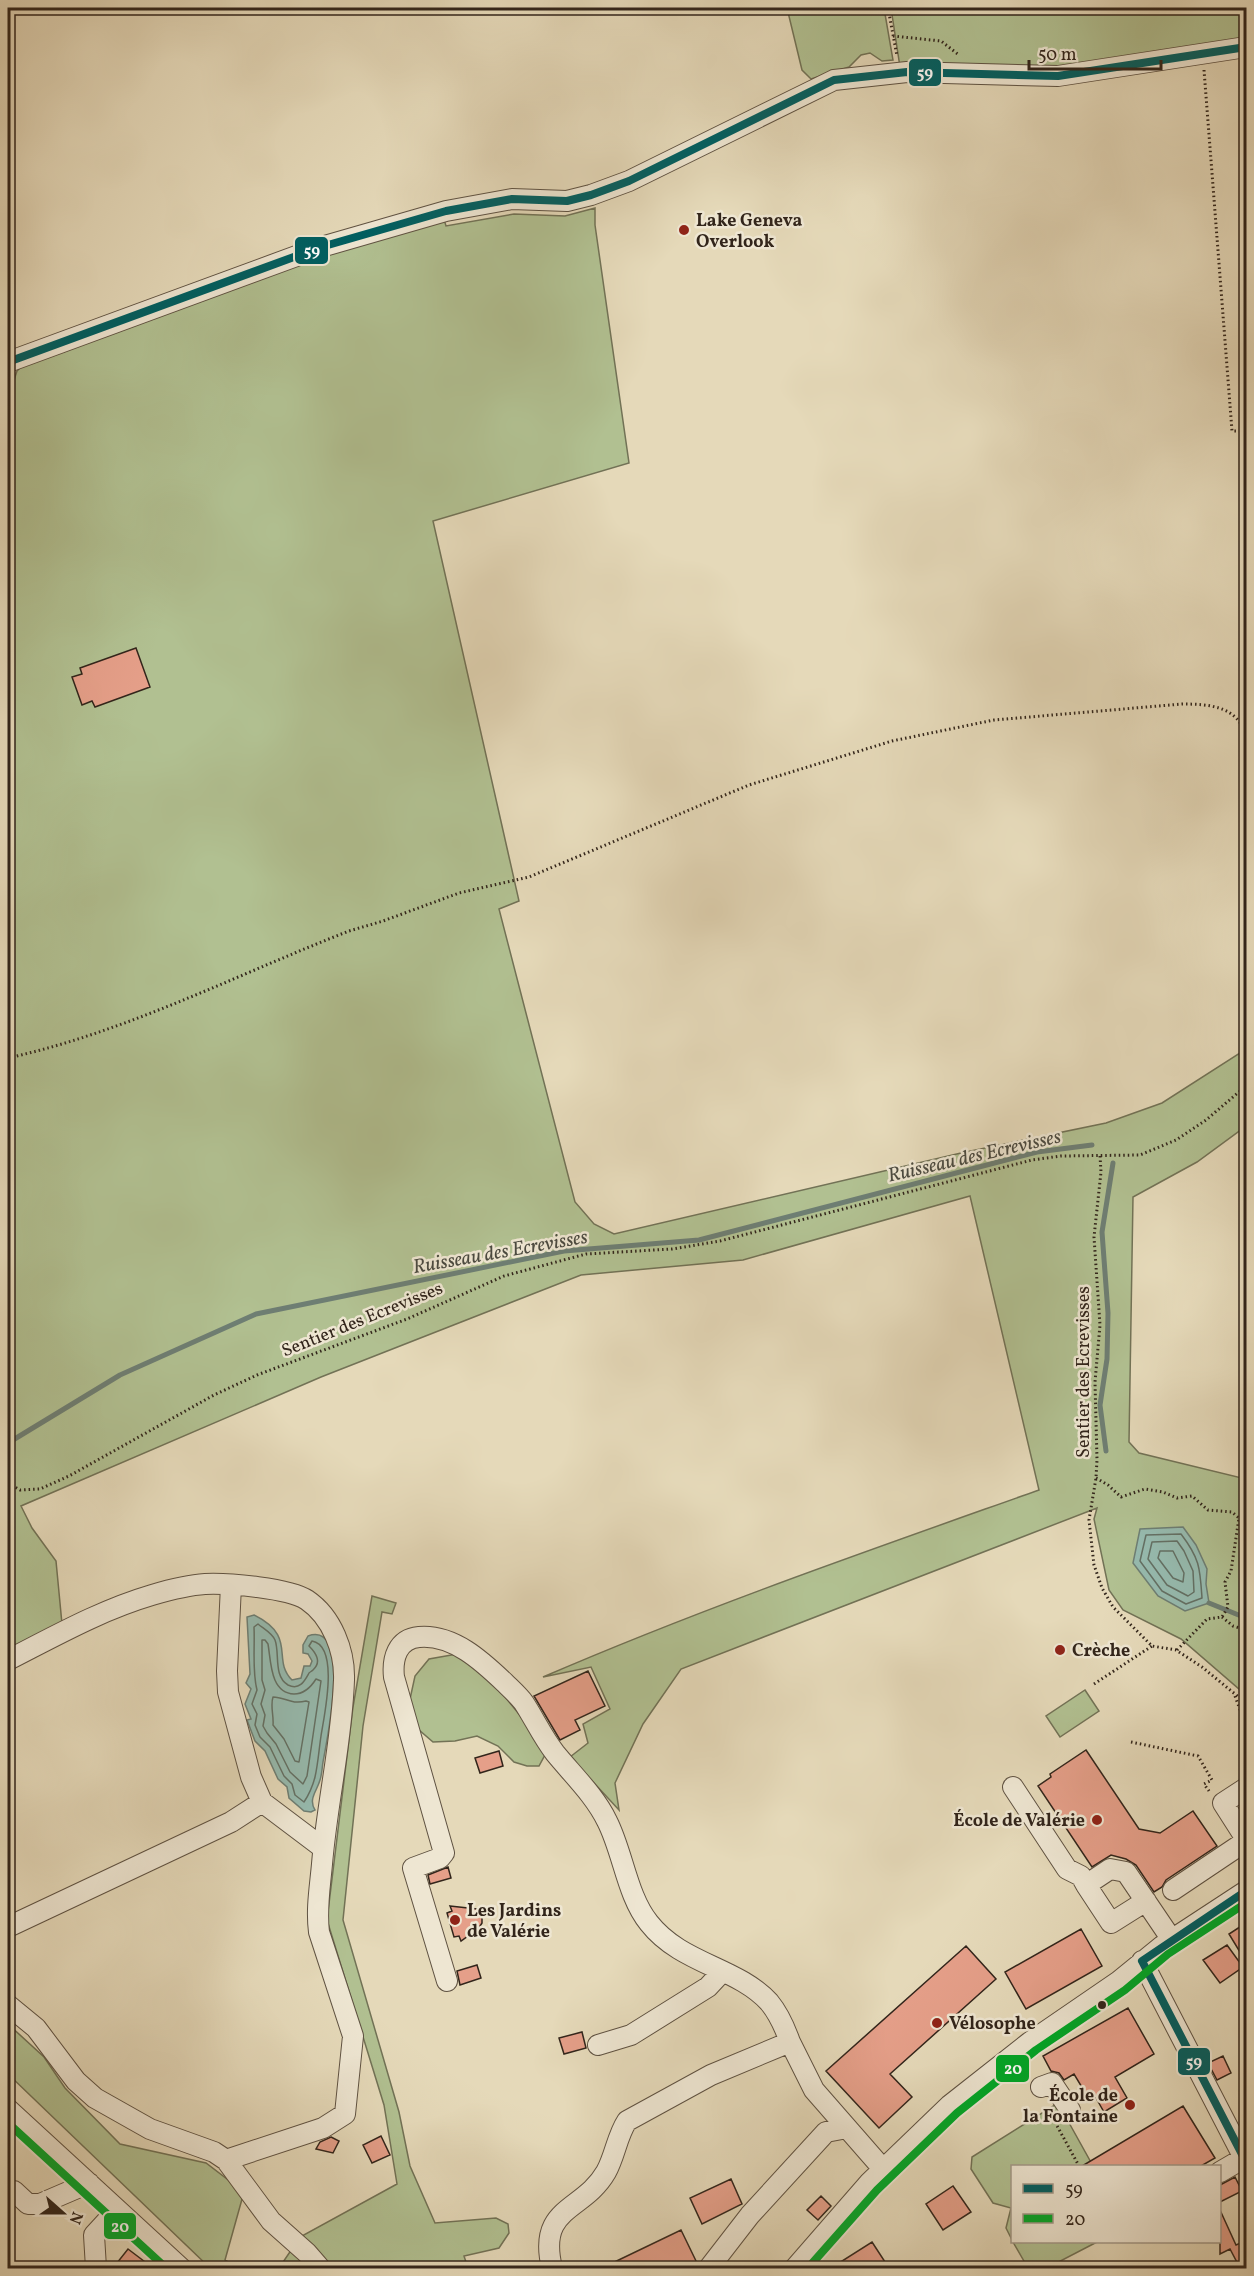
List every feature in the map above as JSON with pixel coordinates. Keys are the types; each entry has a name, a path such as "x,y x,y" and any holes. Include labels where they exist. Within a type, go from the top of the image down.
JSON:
{"street":[{"path":"8,362 321,247 446,211 512,199 567,201 591,195 629,181 834,80 899,73 1058,76 1246,47"},
{"path":"8,1660 90,1617 150,1596 201,1585 231,1585 284,1592 306,1599 330,1624 340,1650 344,1671 343,1697 323,1848 318,1906 319,1932 354,2042 347,2082 345,2114 323,2128 226,2160"},
{"path":"231,1585 228,1692 251,1777 262,1802 323,1848"},
{"path":"447,1980 413,1868 440,1858 444,1853 392,1663 397,1648 406,1641 419,1637 440,1640 461,1648 485,1664 523,1701 537,1729 599,1805 609,1824 637,1902 646,1920 662,1939 749,1985 769,2002 781,2018 790,2042 814,2090 883,2169"},
{"path":"1013,1787 1066,1869 1081,1876 1111,1923 1146,1901"},
{"path":"1173,1890 1246,1840 1223,1803 1246,1788"},
{"path":"8,1927 231,1822 262,1802"},
{"path":"1086,1885 1110,1869 1126,1872 1172,1940"},
{"path":"795,2268 841,2213 950,2105 1030,2042 1119,1981 1142,1960 1246,1891"},
{"path":"1142,1960 1245,2160 1221,2172"},
{"path":"598,2045 631,2035 708,1987 722,1972"},
{"path":"8,2005 36,2028 76,2081 95,2098 150,2129 213,2152 226,2160 271,2221 321,2268"},
{"path":"552,2268 548,2241 554,2225 563,2212 599,2182 607,2170 622,2128 627,2121 711,2075 790,2042"},
{"path":"1041,2087 1052,2083 1063,2116"},
{"path":"8,2109 181,2268"},
{"path":"708,2268 750,2215 826,2132 847,2128"},
{"path":"14,2191 28,2204 40,2204 89,2183"},
{"path":"96,2268 94,2235 117,2210"}],"path":[{"path":"888,8 899,73"},
{"path":"893,36 941,41 981,73"},
{"path":"1203,67 1232,431 1246,430"},
{"path":"8,1058 46,1049 148,1014 349,931 459,893 529,877 749,785 892,741 994,720 1182,704 1212,705 1225,709 1240,722 1246,737"},
{"name":"Sentier des Ecrevisses","path":"8,1483 20,1490 40,1490 214,1395 257,1375 407,1319 504,1276 586,1254 672,1249 720,1241 1032,1160 1060,1156 1140,1155 1176,1140 1206,1120 1246,1086"},
{"name":"Sentier des Ecrevisses","path":"1100,1155 1101,1172 1094,1237 1100,1325 1095,1382 1096,1478 1121,1497 1145,1489 1163,1492 1177,1498 1192,1496 1208,1510 1232,1512 1239,1518 1231,1571 1225,1582 1228,1607 1222,1617"},
{"path":"1096,1478 1089,1520 1091,1553 1097,1576 1113,1607 1152,1646 1176,1650 1202,1666 1246,1703"},
{"path":"1176,1650 1207,1619 1222,1617 1233,1626 1246,1630"},
{"path":"1094,1684 1152,1646"},
{"path":"1234,1694 1246,1726"},
{"path":"1131,1742 1198,1756 1212,1780 1204,1784 1214,1798"},
{"path":"1063,2116 1079,2165"}],"green space":[{"path":"787,8 884,8 893,60 882,61 870,53 861,55 849,67 811,79 802,70"},
{"path":"891,8 1246,8 1246,41 1058,71 900,67"},
{"path":"595,208 595,225 629,463 433,521 519,901 499,909 575,1202 594,1224 614,1234 961,1153 1106,1123 1162,1103 1246,1049 1246,1126 1197,1162 1133,1197 1129,1442 1139,1453 1246,1479 1246,1695 1181,1639 1123,1610 1109,1590 1094,1519 1097,1508 681,1669 643,1724 615,1783 619,1810 570,1757 588,1743 583,1724 610,1709 591,1667 543,1677 727,1603 1039,1490 970,1196 743,1260 581,1275 321,1377 21,1506 32,1528 56,1561 62,1624 8,1653 8,386 13,383 17,371 25,363 195,298 443,216 446,226 514,214 565,216"},
{"path":"372,1596 396,1603 392,1614 382,1612 363,1726 343,1920 399,2112 410,2166 435,2223 496,2218 508,2224 509,2233 499,2248 464,2256 468,2268 279,2268 300,2237 397,2184 384,2105 327,1920 353,1707"},
{"path":"457,1654 485,1672 531,1729 546,1753 539,1766 527,1766 514,1762 498,1746 477,1736 455,1741 433,1742 418,1729 410,1699 415,1676 429,1659"},
{"path":"1085,1690 1099,1711 1060,1737 1046,1716"},
{"path":"8,2024 44,2057 65,2088 120,2144 206,2163 244,2192 225,2260 238,2268 210,2268 8,2074"},
{"path":"1058,2103 1092,2165 1011,2165 1011,2208 993,2203 971,2169 972,2157"},
{"path":"1011,2208 1011,2238 1006,2228"},
{"path":"1014,2243 1095,2243 1047,2268 1028,2268"}],"water":[{"path":"1183,1527 1196,1545 1207,1569 1206,1584 1209,1603 1185,1611 1158,1596 1133,1563 1140,1529"},
{"path":"254,1615 276,1631 282,1648 283,1664 292,1680 301,1678 304,1666 310,1666 312,1661 308,1654 303,1653 303,1645 308,1636 322,1636 330,1647 334,1687 321,1776 312,1802 315,1810 311,1812 304,1811 289,1798 287,1787 278,1779 265,1751 255,1741 247,1720 251,1719 245,1704 251,1689 246,1683 250,1674 247,1617"}],"building":[{"path":"136,648 150,687 95,707 92,701 82,705 72,677 82,674 80,668"},
{"path":"588,1671 605,1706 575,1720 580,1730 560,1740 534,1696"},
{"name":"École de Valérie","path":"1086,1750 1139,1829 1160,1833 1193,1811 1217,1846 1166,1880 1162,1887 1154,1892 1136,1865 1126,1859 1111,1855 1092,1867 1038,1786 1051,1777 1050,1774"},
{"path":"499,1751 503,1766 480,1773 475,1758"},
{"path":"448,1867 451,1878 430,1884 428,1875"},
{"path":"450,1906 477,1909 482,1913 482,1923 479,1928 461,1941 459,1936 454,1937 447,1913 452,1911"},
{"path":"1246,1923 1246,1962 1229,1934"},
{"path":"1081,1929 1102,1966 1026,2009 1005,1972"},
{"path":"1227,1945 1243,1967 1220,1983 1203,1960"},
{"path":"966,1946 996,1979 890,2074 912,2097 879,2128 826,2071"},
{"path":"477,1965 481,1978 460,1985 457,1971"},
{"path":"1128,2008 1154,2054 1115,2077 1127,2098 1104,2112 1092,2091 1086,2094 1074,2074 1064,2080 1059,2073 1051,2071 1043,2056"},
{"path":"582,2032 586,2048 564,2054 559,2038"},
{"path":"1223,2056 1231,2073 1217,2080 1208,2063"},
{"name":"École de la Fontaine","path":"1183,2106 1215,2158 1203,2165 1084,2165"},
{"path":"381,2136 390,2155 372,2163 363,2145"},
{"path":"331,2137 339,2141 333,2153 316,2149 320,2142"},
{"path":"1235,2177 1242,2191 1221,2202 1221,2184"},
{"path":"731,2179 742,2204 702,2224 690,2198"},
{"path":"953,2186 971,2212 943,2230 926,2204"},
{"path":"821,2196 831,2206 818,2220 807,2210"},
{"path":"1221,2212 1236,2245 1243,2242 1246,2249 1246,2268 1240,2268 1230,2249 1220,2254"},
{"path":"681,2230 698,2265 697,2268 602,2268"},
{"path":"872,2242 889,2268 831,2268"},
{"path":"128,2249 153,2268 113,2268"}],"waterway":[{"name":"Ruisseau des Ecrevisses","path":"8,1443 120,1375 256,1314 564,1251 699,1240 1037,1152 1092,1145"},
{"name":"Ruisseau des Ecrevisses","path":"1106,1451 1100,1405 1107,1359 1108,1313 1102,1232 1113,1163"},
{"name":"Ruisseau des Ecrevisses","path":"1209,1603 1246,1618"}],"transit line":[{"name":"59","path":"8,362 321,247 446,211 512,199 567,201 591,195 629,181 834,80 907,72 1058,76 1246,47"},
{"name":"59","path":"1142,1961 1246,1891"},
{"name":"20","path":"808,2268 877,2190 957,2113 1036,2050 1125,1990 1168,1954 1246,1903"},
{"name":"59","path":"1142,1961 1246,2162"},
{"name":"20","path":"8,2123 166,2268"}],"place":[{"name":"Lake Geneva Overlook","path":"684,230"},
{"name":"Crèche","path":"1060,1650"},
{"name":"École de Valérie","path":"1097,1820"},
{"name":"Les Jardins de Valérie","path":"455,1920"},
{"name":"Vélosophe","path":"937,2023"},
{"name":"École de la Fontaine","path":"1130,2105"}]}
